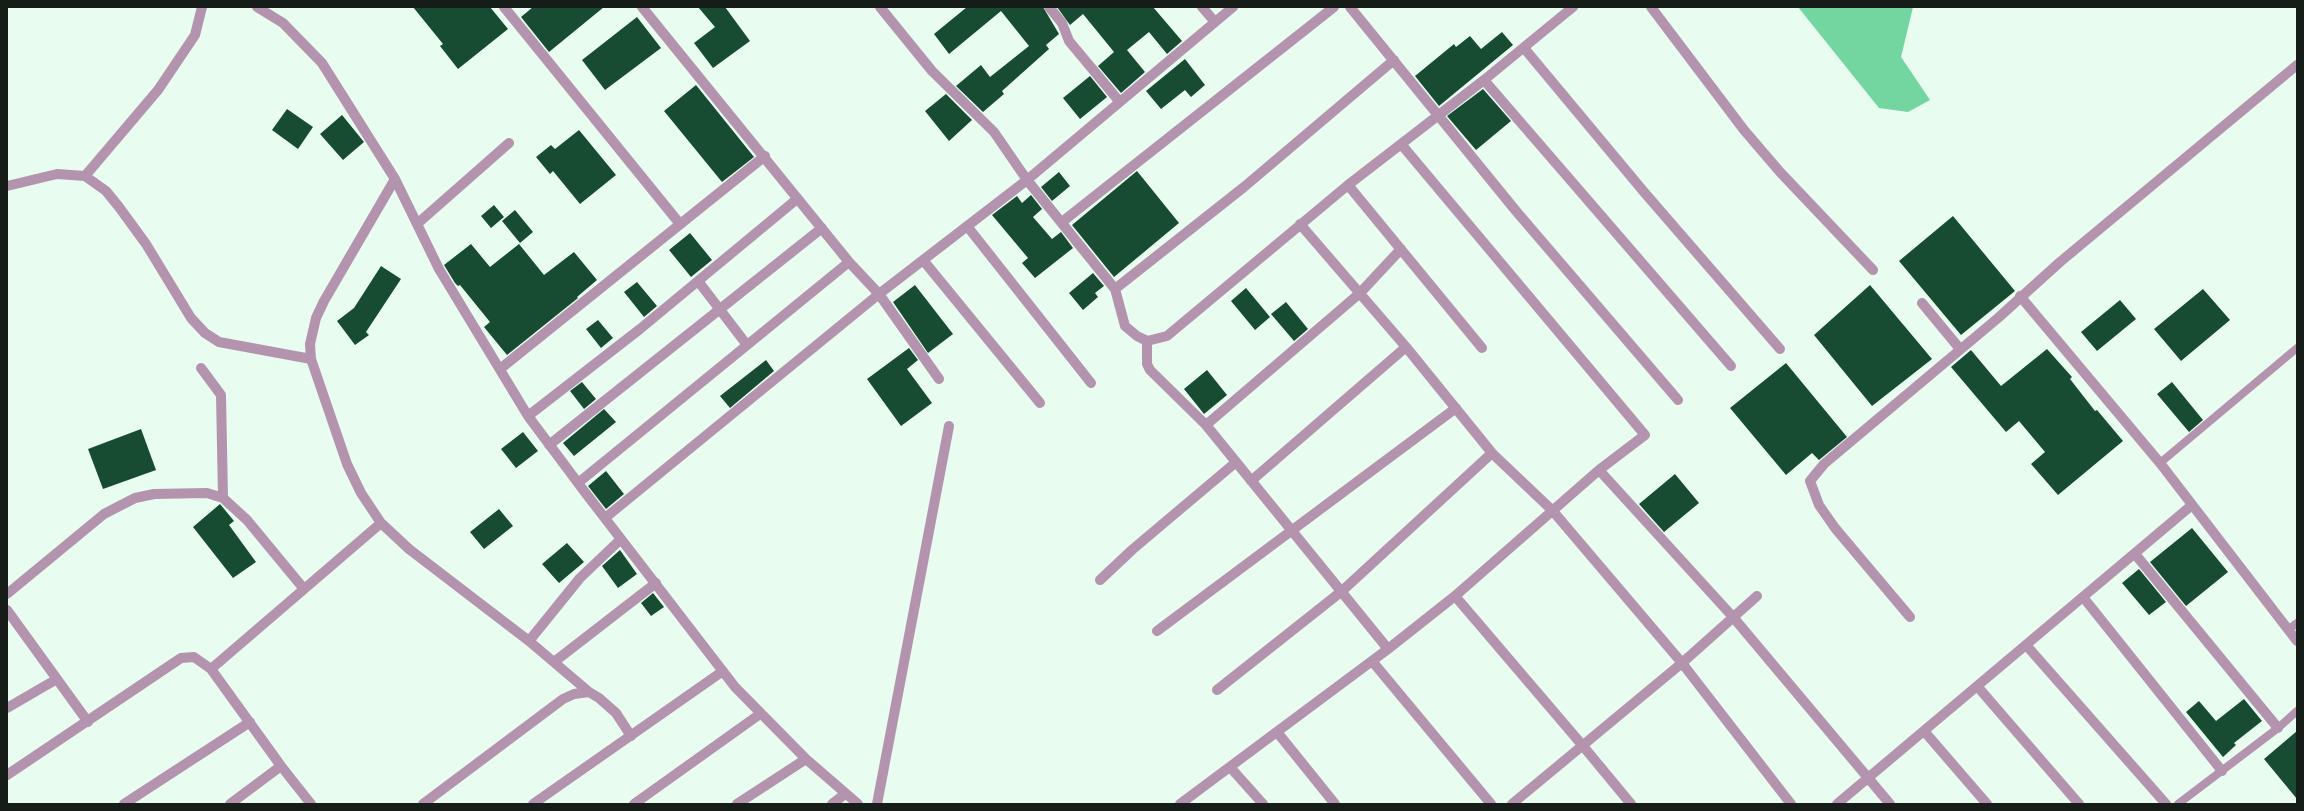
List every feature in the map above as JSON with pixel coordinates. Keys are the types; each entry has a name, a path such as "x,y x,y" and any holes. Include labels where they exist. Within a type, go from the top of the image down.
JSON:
{"street":[{"path":"85,176 163,84 195,35 202,7"},
{"path":"257,7 283,23 322,63 395,179 439,269 528,416 578,484 723,671 760,714 806,759 858,804"},
{"path":"504,7 680,224"},
{"path":"1049,7 1062,23 1069,41 1120,101"},
{"path":"1202,7 1215,22"},
{"path":"605,518 879,294 1027,180 1233,7"},
{"path":"1062,222 1334,7"},
{"path":"1350,7 1440,115 1516,212 1678,400"},
{"path":"881,8 932,71 994,132 1027,180 1115,289 1125,326 1146,341 1167,336 1348,185 1440,115 1573,7"},
{"path":"1651,7 1744,130 1780,172 1873,270"},
{"path":"646,9 849,262 879,294 939,379"},
{"path":"1524,48 1644,192 1780,349"},
{"path":"1115,289 1244,187 1394,60"},
{"path":"1910,617 1835,528 1819,505 1810,481 1824,464 1960,350 2020,296 2151,185 2297,65"},
{"path":"1484,80 1731,366"},
{"path":"418,224 509,143"},
{"path":"1180,804 1388,649 1455,596 1599,470 1645,435 1401,144"},
{"path":"500,369 764,156"},
{"path":"7,186 57,174 85,176 106,191 120,207 146,244 190,318 205,333 218,342 311,359"},
{"path":"395,179 322,307 310,344 311,359 347,464 360,493 381,522 408,549 529,641 589,692 600,698 616,713 631,736"},
{"path":"1348,185 1482,348"},
{"path":"528,416 698,281 798,199"},
{"path":"1300,224 1406,347 1492,453 1552,510 1682,663 1791,804"},
{"path":"967,226 1091,383"},
{"path":"550,445 822,228"},
{"path":"1206,426 1360,293 1401,249"},
{"path":"922,260 1040,403"},
{"path":"578,484 849,262"},
{"path":"698,281 747,345"},
{"path":"2020,296 2160,463 2297,641"},
{"path":"1922,303 1960,350"},
{"path":"1146,341 1147,364 1150,370 1206,426 1388,649"},
{"path":"1251,481 1406,347"},
{"path":"201,368 221,395 223,498"},
{"path":"1157,631 1456,408"},
{"path":"877,804 949,426"},
{"path":"1217,690 1342,591 1492,453"},
{"path":"1100,580 1132,549 1235,463"},
{"path":"1599,470 1733,617 1890,804"},
{"path":"7,594 104,514 135,498 154,494 207,494 223,498 247,520 304,590"},
{"path":"1836,804 2192,505"},
{"path":"211,669 381,522"},
{"path":"529,641 580,578 621,539"},
{"path":"2134,554 2278,728"},
{"path":"554,662 656,583"},
{"path":"1455,596 1631,804"},
{"path":"1512,804 1682,663 1757,596"},
{"path":"2083,597 2222,771"},
{"path":"7,610 88,722"},
{"path":"2026,645 2166,804"},
{"path":"7,775 88,722 181,658 194,656 211,669 281,766 311,804"},
{"path":"1372,661 1491,804"},
{"path":"533,804 723,671"},
{"path":"7,708 57,679"},
{"path":"1977,686 2079,804"},
{"path":"423,804 563,699 574,694 589,692"},
{"path":"634,804 760,714"},
{"path":"124,804 250,722"},
{"path":"1924,731 1987,804"},
{"path":"1277,732 1335,804"},
{"path":"737,804 806,759"},
{"path":"230,804 281,766"},
{"path":"1230,767 1263,804"},
{"path":"832,804 845,794"}],"lane":[{"path":"2160,463 2297,348"},
{"path":"2288,630 2297,623"},
{"path":"2178,804 2278,728 2297,711"}],"shaded area":[{"path":"1798,7 1913,7 1901,57 1930,100 1908,112 1879,108"}],"building":[{"path":"413,7 490,7 508,29 458,69 440,46 443,44"},
{"path":"533,7 604,7 549,52 521,17"},
{"path":"698,7 725,7 750,41 713,68 694,43 715,27"},
{"path":"967,7 1043,7 1059,34 1046,45 1049,49 1002,91 1004,94 983,112 956,86 981,65 990,77 1029,46 1001,11 949,54 934,34"},
{"path":"1057,7 1153,7 1182,41 1167,54 1149,32 1127,50 1145,72 1121,93 1098,66 1114,52 1083,14 1070,25"},
{"path":"637,17 661,48 605,90 582,60"},
{"path":"1502,32 1513,45 1439,106 1415,76 1454,44 1456,47 1470,36 1481,49"},
{"path":"1185,59 1205,85 1191,97 1185,90 1161,109 1146,91"},
{"path":"1090,76 1107,97 1080,119 1063,98"},
{"path":"696,85 754,157 722,182 664,111"},
{"path":"1483,89 1511,121 1476,150 1447,116"},
{"path":"946,94 972,120 949,141 925,111"},
{"path":"287,109 313,127 298,149 272,130"},
{"path":"342,115 364,142 343,160 320,134"},
{"path":"579,130 616,175 580,204 553,171 550,174 536,157 551,145 555,149"},
{"path":"1137,171 1179,223 1114,277 1072,225"},
{"path":"1059,172 1070,186 1052,201 1041,187"},
{"path":"1031,195 1042,209 1033,217 1052,239 1061,232 1073,248 1035,278 1022,263 1028,258 992,215 1017,196 1022,203"},
{"path":"494,205 504,217 491,228 481,216"},
{"path":"515,210 533,232 520,243 502,221"},
{"path":"1953,216 2015,291 1961,335 1899,261"},
{"path":"690,233 712,260 691,277 669,250"},
{"path":"471,244 490,267 519,244 544,275 574,252 597,280 577,297 578,298 507,355 484,327 490,322 460,285 458,286 455,283 444,265"},
{"path":"381,266 401,279 366,332 369,335 355,345 337,321 354,308"},
{"path":"1093,273 1104,286 1095,293 1098,297 1083,310 1069,293"},
{"path":"637,282 657,306 644,317 624,292"},
{"path":"915,285 953,334 928,353 893,302"},
{"path":"1870,285 1932,359 1872,406 1814,335"},
{"path":"1246,288 1270,317 1255,330 1231,301"},
{"path":"2203,289 2230,320 2181,361 2154,329"},
{"path":"2120,300 2136,319 2097,351 2081,332"},
{"path":"1286,302 1308,329 1294,341 1271,314"},
{"path":"598,320 613,338 601,348 586,329"},
{"path":"909,348 918,360 907,369 932,403 901,426 867,379"},
{"path":"2047,349 2072,377 2070,379 2095,411 2097,410 2123,441 2058,495 2031,464 2045,452 2019,421 2006,432 1951,367 1971,350 2001,386"},
{"path":"766,360 774,371 730,408 720,396"},
{"path":"1786,363 1847,437 1819,460 1812,453 1786,475 1730,408"},
{"path":"1207,370 1227,395 1204,414 1184,389"},
{"path":"582,382 596,399 584,409 570,391"},
{"path":"2172,382 2203,420 2189,432 2157,394"},
{"path":"604,409 616,422 574,456 563,443"},
{"path":"141,429 156,470 103,489 88,449"},
{"path":"523,432 538,451 516,468 501,449"},
{"path":"606,471 624,494 606,509 588,486"},
{"path":"1675,474 1699,503 1664,532 1639,504"},
{"path":"220,504 234,521 229,525 256,562 233,578 193,527"},
{"path":"499,509 513,526 484,549 470,532"},
{"path":"2192,528 2228,572 2186,606 2150,562"},
{"path":"567,543 584,562 559,583 542,564"},
{"path":"620,550 637,574 618,588 602,566"},
{"path":"2139,569 2166,602 2149,615 2122,583"},
{"path":"653,593 664,607 651,616 641,603"},
{"path":"2244,699 2262,721 2234,743 2236,745 2223,757 2186,712 2199,701 2216,721"},
{"path":"2297,731 2297,799 2264,759"}]}
